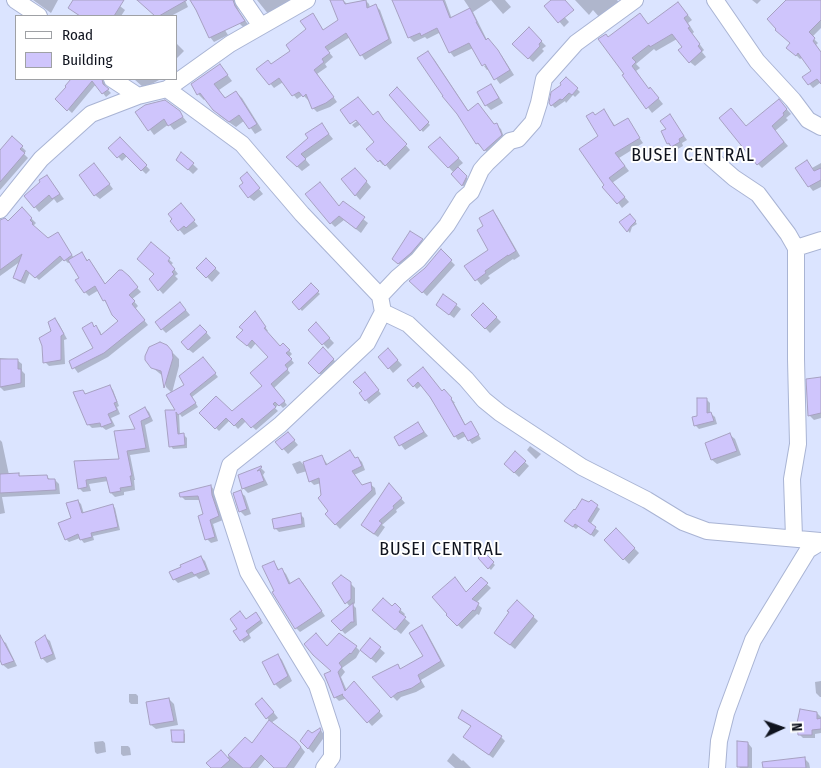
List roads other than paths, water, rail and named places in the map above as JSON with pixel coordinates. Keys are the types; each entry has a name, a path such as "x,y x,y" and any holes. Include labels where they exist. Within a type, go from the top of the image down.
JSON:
{"street":[{"path":"16,0 38,15"},
{"path":"244,0 261,26"},
{"path":"0,210 41,159 92,114 138,96 167,89 230,44 307,0"},
{"path":"324,768 332,757 332,731 317,685 248,572 222,492 230,466 280,425 367,343 381,304 398,277 418,260 447,225 463,199 471,192 481,170 487,163 510,141 518,138 533,122 540,102 544,79 576,42 635,0"},
{"path":"715,0 757,61 808,120 821,127"},
{"path":"114,80 138,96"},
{"path":"167,89 242,144 381,304 408,324 466,379 484,400 582,467 647,500 683,522 707,530 821,541"},
{"path":"711,158 734,178 758,194 788,234 796,248 798,444 792,479 794,537"},
{"path":"796,248 821,240"},
{"path":"717,768 719,741 726,713 753,640 808,550 821,541"}],"district":[{"name":"BUSEI CENTRAL","path":"693,156"},
{"name":"BUSEI CENTRAL","path":"441,550"}]}
